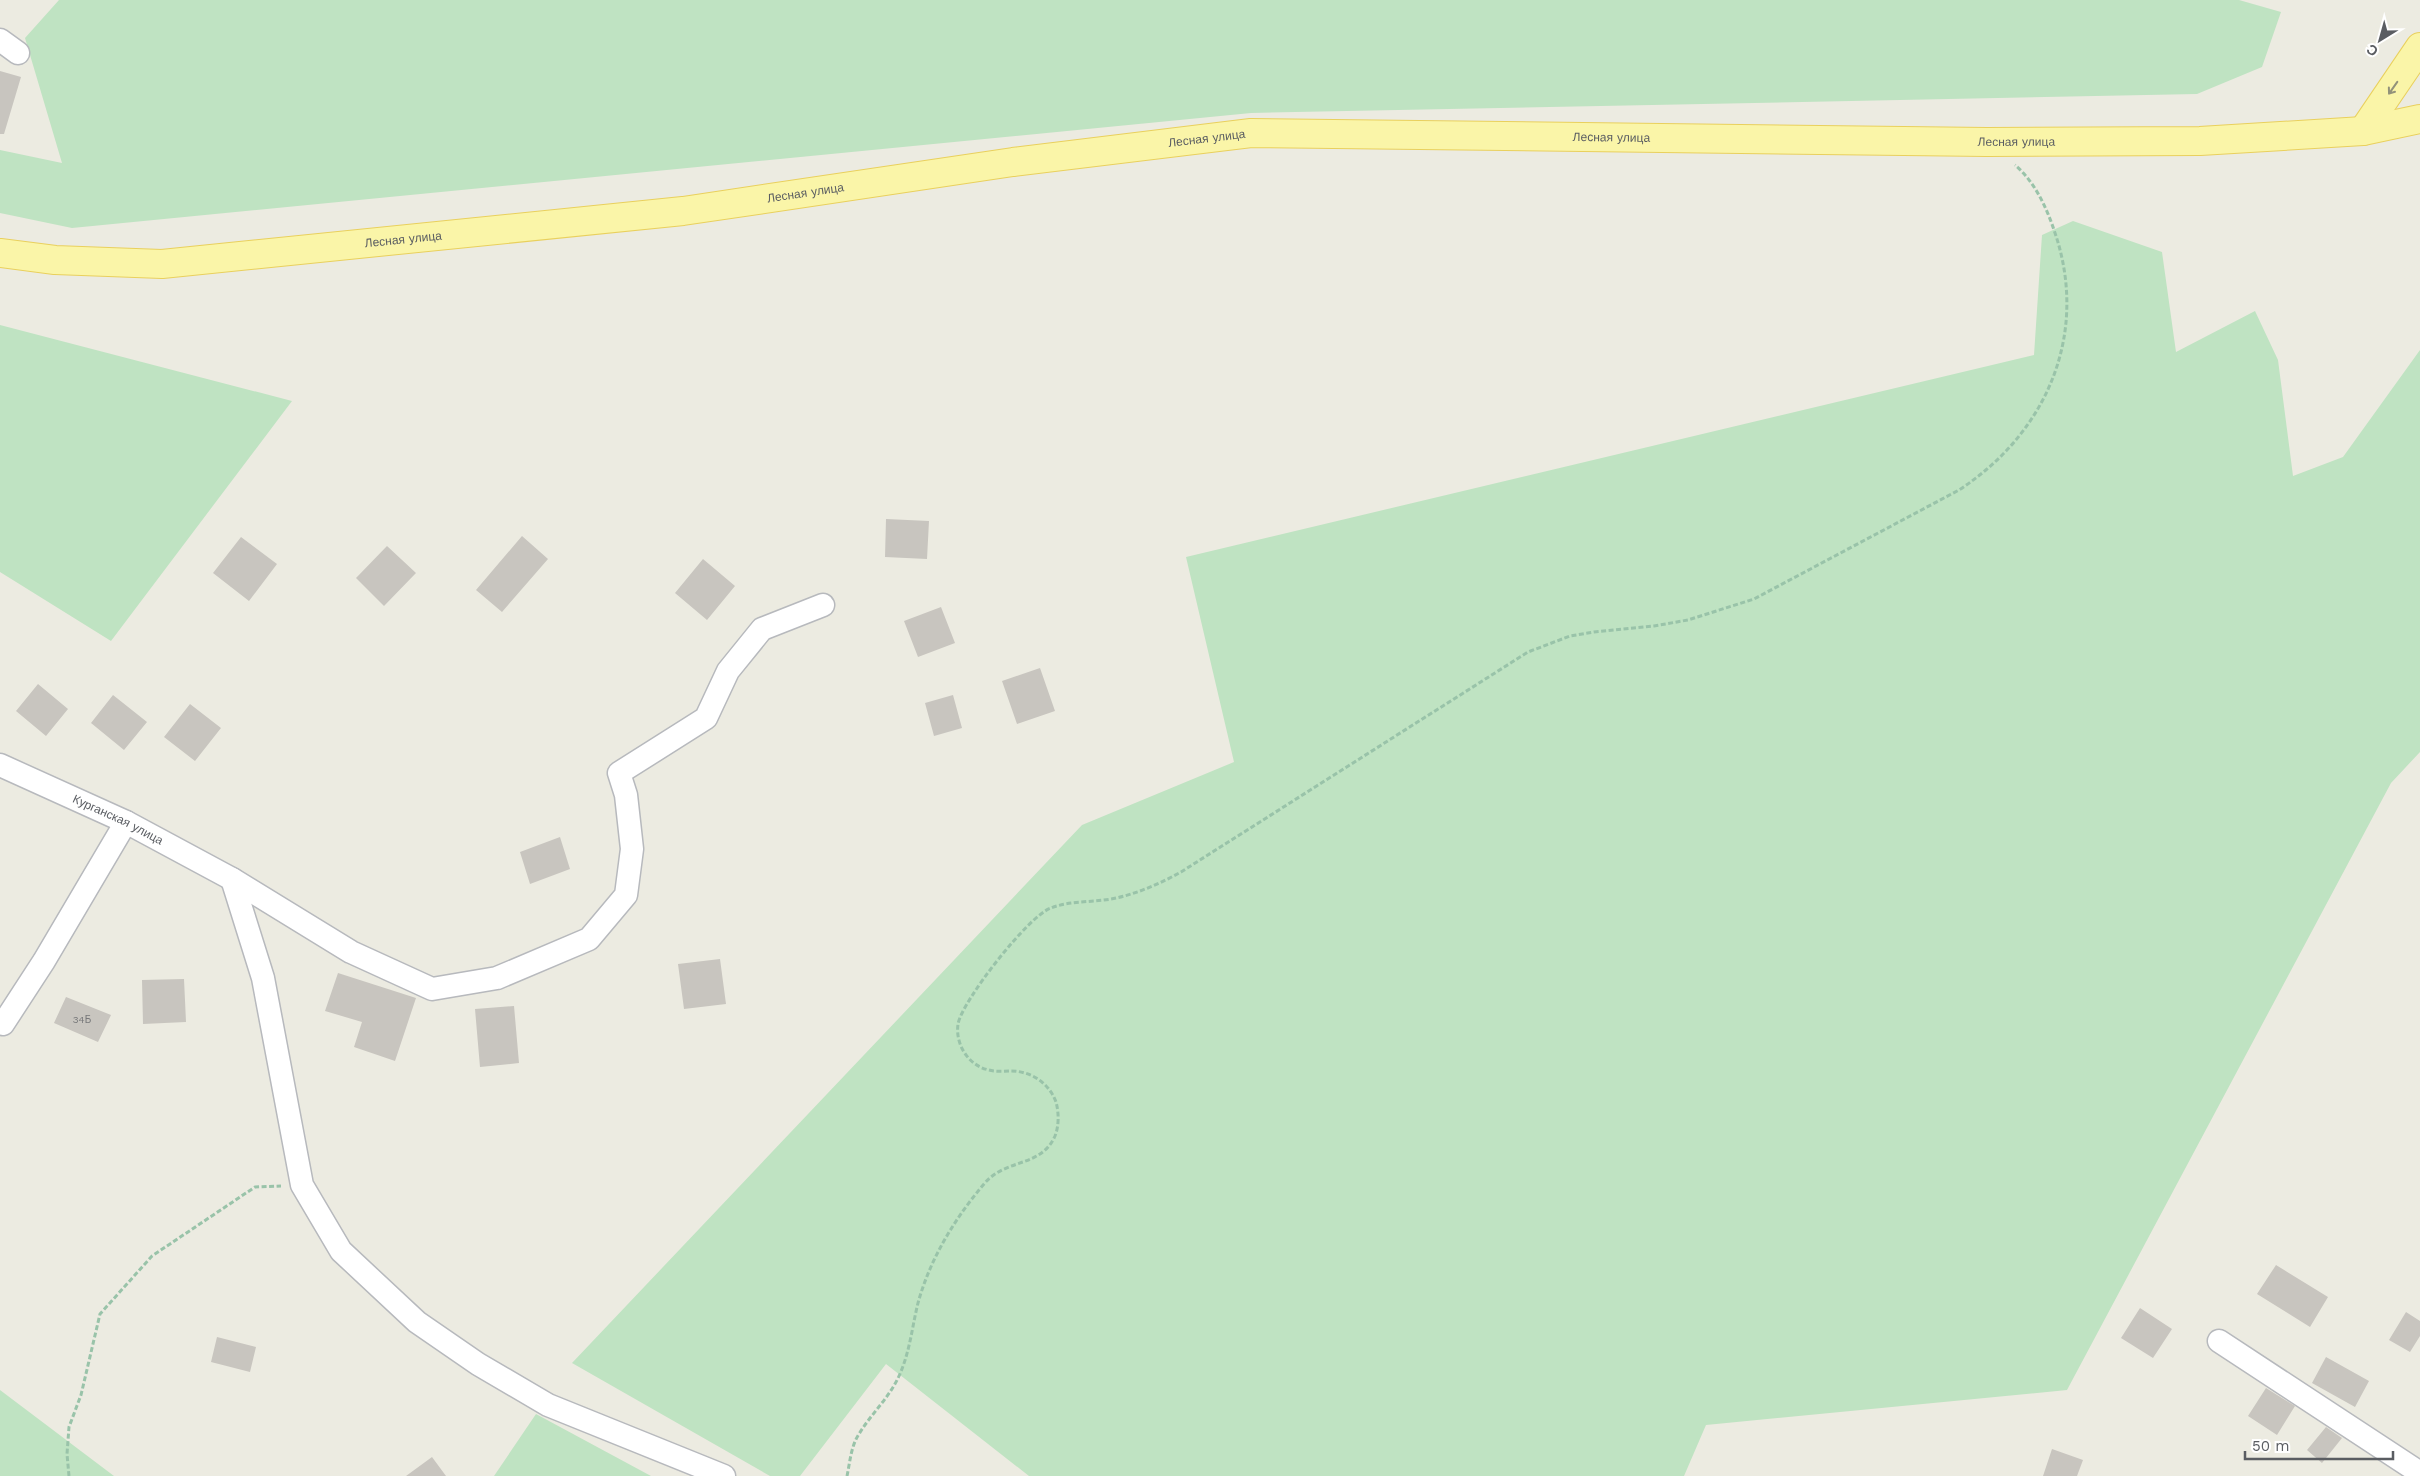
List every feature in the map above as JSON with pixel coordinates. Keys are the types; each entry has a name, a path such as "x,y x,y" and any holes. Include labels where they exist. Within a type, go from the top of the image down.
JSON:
{"main road":[{"path":"2363,131 2420,47"},
{"name":"Лесная улица","path":"0,253 55,260 162,264 683,211 1013,162 1251,133 1987,142 2200,141 2363,131 2420,119"}],"street":[{"path":"0,40 18,53"},
{"name":"Курганская улица","path":"0,765 126,822 232,879 351,952 432,989 497,978 589,940 626,894 632,849 626,795 619,773 706,718 728,671 762,629 822,605"},
{"path":"3,1024 44,961 126,822"},
{"path":"232,879 264,978 302,1185 341,1251 417,1322 478,1364 548,1404 724,1476"},
{"path":"2219,1341 2420,1473"}],"path":[{"path":"847,1476 853,1446 859,1434 879,1409 899,1376 910,1344 925,1281 946,1236 994,1174 1004,1167 1029,1161 1040,1155 1048,1147 1058,1125 1056,1102 1044,1083 1024,1072 992,1071 982,1068 966,1055 961,1046 958,1026 964,1007 1015,939 1048,908 1067,903 1078,904 1117,898 1159,884 1181,872 1528,652 1578,635 1688,620 1754,599 1959,490 1996,463 2027,429 2049,388 2063,342 2067,291 2058,241 2038,194 2024,172 1987,142"},
{"path":"69,1476 67,1454 69,1428 81,1395 100,1314 152,1256 255,1187 302,1185"}],"green space":[{"path":"59,0 2239,0 2281,12 2262,67 2197,94 1251,113 72,228 0,213 0,150 62,163 25,38"},
{"path":"2073,221 2162,252 2176,352 2255,311 2278,360 2293,476 2343,457 2420,350 2420,752 2391,783 2067,1390 1706,1425 1684,1476 1029,1476 886,1364 800,1476 770,1476 572,1363 1082,825 1234,762 1186,557 2034,355 2042,235"},
{"path":"0,325 292,401 111,641 0,572"},
{"path":"0,1390 114,1476 0,1476"},
{"path":"536,1414 651,1476 494,1476"}],"building":[{"path":"0,71 21,77 4,134 0,134"},
{"path":"886,519 929,521 927,559 885,557"},
{"path":"522,536 548,559 502,612 476,590"},
{"path":"241,537 277,564 249,601 213,573"},
{"path":"387,546 416,573 384,606 356,578"},
{"path":"703,559 735,586 707,620 675,593"},
{"path":"941,607 955,643 918,657 904,621"},
{"path":"1040,668 1055,711 1017,724 1002,681"},
{"path":"38,684 68,709 46,736 16,711"},
{"path":"113,695 147,722 124,750 91,723"},
{"path":"953,695 962,728 934,736 925,703"},
{"path":"190,704 221,728 195,761 164,737"},
{"path":"560,837 570,869 530,884 520,852"},
{"path":"720,959 726,1004 684,1009 678,964"},
{"path":"338,973 416,998 395,1061 354,1047 362,1022 325,1011"},
{"path":"184,979 186,1022 143,1024 142,980"},
{"path":"66,997 111,1015 98,1042 54,1023"},
{"path":"514,1006 519,1063 480,1067 475,1009"},
{"path":"2276,1265 2328,1297 2310,1327 2257,1294"},
{"path":"2140,1308 2172,1329 2153,1358 2121,1338"},
{"path":"2406,1312 2420,1321 2420,1336 2410,1352 2389,1340"},
{"path":"217,1337 256,1347 250,1372 211,1362"},
{"path":"2326,1357 2369,1381 2355,1407 2312,1383"},
{"path":"2266,1388 2295,1406 2277,1435 2248,1416"},
{"path":"2326,1427 2342,1438 2322,1463 2307,1450"},
{"path":"2052,1449 2083,1460 2077,1476 2043,1476"},
{"path":"432,1457 446,1476 406,1476"}]}
